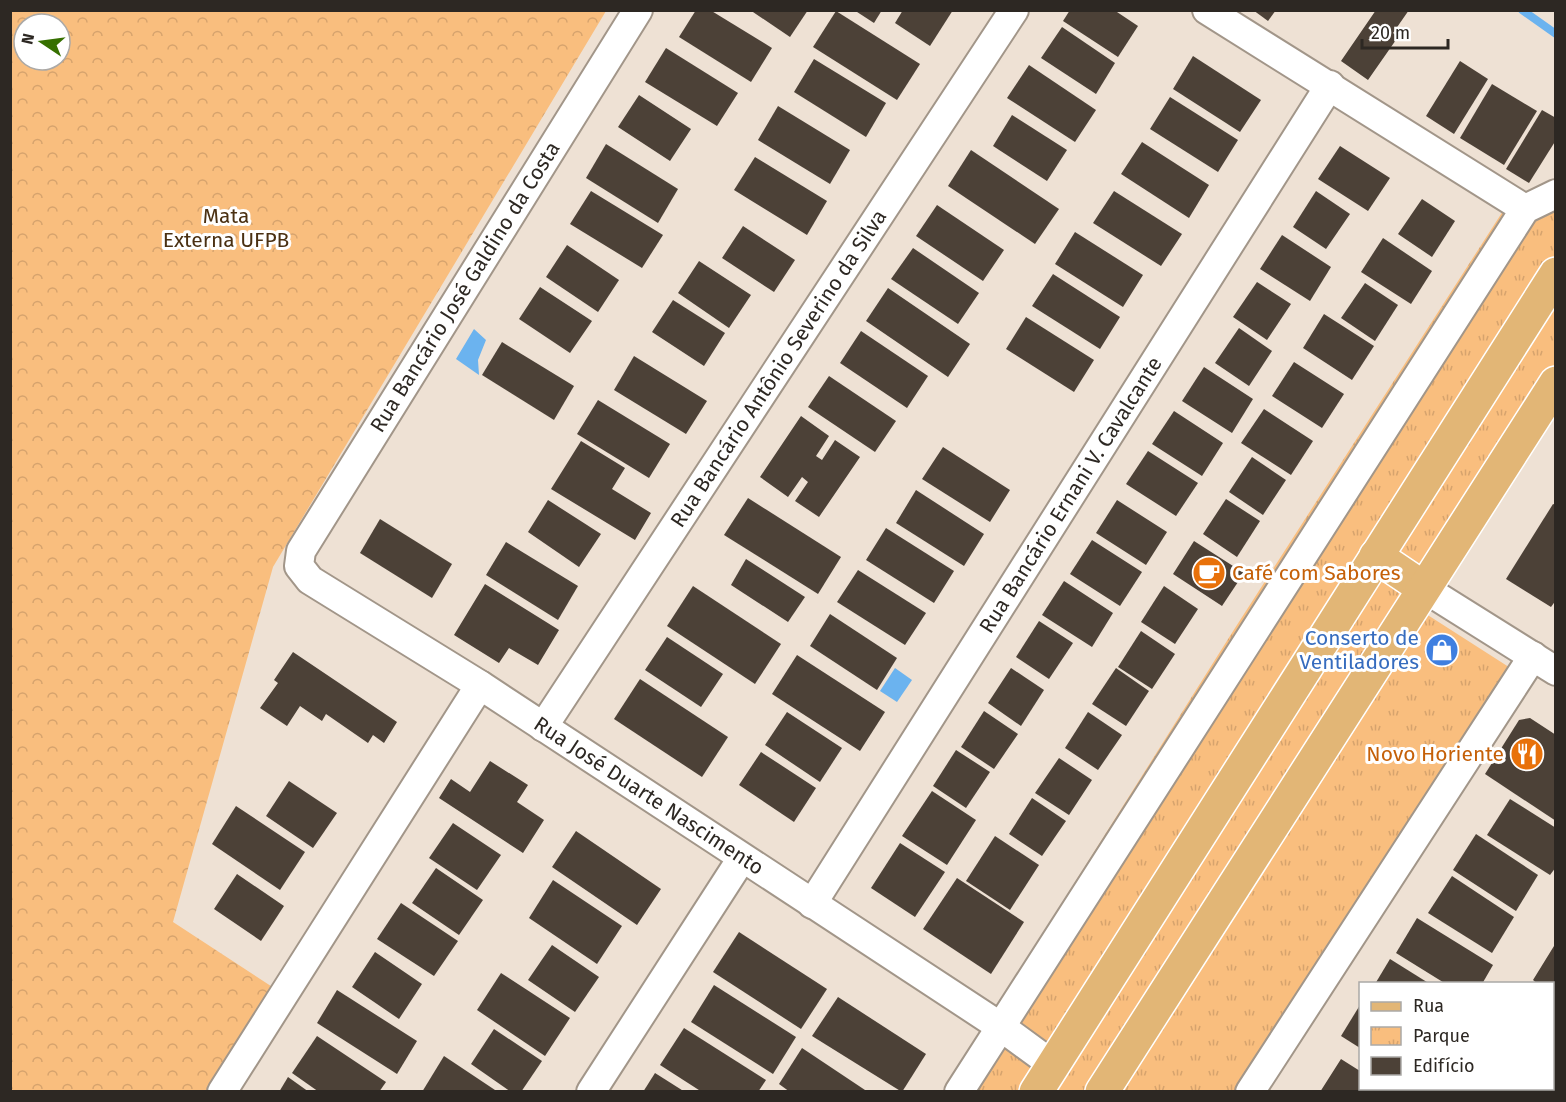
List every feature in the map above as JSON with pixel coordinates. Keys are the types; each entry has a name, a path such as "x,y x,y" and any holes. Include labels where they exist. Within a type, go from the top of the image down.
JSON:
{"main road":[{"path":"1045,1078 1556,274"},
{"path":"1102,1092 1422,587 1556,382"},
{"path":"1376,556 1422,587"}],"street":[{"name":"Rua Bancário José Galdino da Costa","path":"299,566 301,551 638,10"},
{"name":"Rua Bancário Antônio Severino da Silva","path":"543,727 1014,10"},
{"path":"1207,10 1525,209"},
{"name":"Rua Bancário Ernani V. Cavalcante","path":"812,904 1330,85"},
{"path":"959,1092 1525,209 1556,194"},
{"name":"Rua José Duarte Nascimento","path":"299,566 310,580 480,685 1001,1028 1045,1078"},
{"path":"1250,1092 1544,663 1422,587"},
{"path":"222,1092 480,685"},
{"path":"591,1092 742,858"}],"green space":[{"name":"Mata Externa UFPB","path":"10,11 606,11 273,567 173,922 277,990 213,1091 11,1091"},
{"path":"1555,181 1555,403 1423,612 1529,680 1267,1091 943,1092 1235,628 1503,211"}],"water":[{"path":"474,329 486,340 478,360 479,375 456,359"},
{"path":"895,668 912,680 897,702 880,691"}],"building":[{"path":"696,10 710,10 772,48 751,82 679,37"},
{"path":"750,10 808,10 790,37"},
{"path":"854,10 882,10 874,23"},
{"path":"903,10 953,10 930,46 895,23"},
{"path":"1070,10 1114,10 1138,26 1118,57 1063,21"},
{"path":"1253,10 1276,10 1268,21"},
{"path":"1376,10 1409,10 1393,33 1398,37 1368,80 1341,61"},
{"path":"836,11 920,64 897,100 813,47"},
{"path":"1062,27 1115,63 1096,94 1041,58"},
{"path":"666,48 738,93 717,126 645,82"},
{"path":"1193,56 1261,100 1240,132 1173,89"},
{"path":"814,59 886,103 866,137 794,92"},
{"path":"1460,61 1488,79 1454,134 1426,116"},
{"path":"1029,65 1096,110 1075,142 1007,98"},
{"path":"1492,84 1537,111 1504,165 1460,138"},
{"path":"639,95 691,129 670,161 618,127"},
{"path":"1170,97 1238,140 1218,172 1150,129"},
{"path":"778,106 850,150 830,184 758,140"},
{"path":"1542,110 1556,118 1556,140 1529,183 1506,169"},
{"path":"1012,115 1067,150 1047,181 993,146"},
{"path":"1142,142 1209,185 1189,218 1121,174"},
{"path":"606,144 678,189 658,223 586,178"},
{"path":"1340,146 1390,178 1368,211 1318,179"},
{"path":"971,150 1059,209 1035,244 948,186"},
{"path":"755,157 827,201 807,235 734,190"},
{"path":"591,191 663,235 642,268 570,224"},
{"path":"1114,191 1182,234 1161,266 1093,223"},
{"path":"1316,191 1350,214 1326,249 1293,227"},
{"path":"1422,199 1455,221 1432,257 1398,234"},
{"path":"937,205 1004,250 983,281 916,236"},
{"path":"743,226 795,260 774,292 722,258"},
{"path":"1075,232 1143,275 1123,307 1055,264"},
{"path":"1282,235 1331,267 1310,301 1260,269"},
{"path":"1383,238 1432,271 1411,304 1361,272"},
{"path":"567,245 619,280 598,312 546,277"},
{"path":"913,248 979,293 958,324 891,279"},
{"path":"699,261 751,295 729,328 678,293"},
{"path":"1053,274 1120,317 1100,349 1032,306"},
{"path":"1257,282 1291,304 1267,340 1233,317"},
{"path":"1365,283 1398,305 1375,341 1341,318"},
{"path":"540,287 592,321 570,353 519,319"},
{"path":"888,288 970,344 948,377 866,321"},
{"path":"673,300 725,333 704,366 652,332"},
{"path":"1324,314 1374,346 1352,380 1303,348"},
{"path":"1026,317 1094,360 1074,392 1006,349"},
{"path":"1239,328 1272,351 1249,386 1215,363"},
{"path":"861,331 928,376 907,408 840,363"},
{"path":"502,342 574,386 554,420 482,375"},
{"path":"634,356 707,401 686,434 614,390"},
{"path":"1294,362 1344,394 1322,428 1272,396"},
{"path":"1204,367 1253,399 1232,433 1182,401"},
{"path":"829,376 896,421 875,452 808,407"},
{"path":"598,400 670,444 649,478 577,434"},
{"path":"1264,409 1313,441 1291,475 1241,443"},
{"path":"1174,411 1223,443 1202,476 1152,444"},
{"path":"801,416 829,436 816,456 822,460 835,440 860,457 819,517 795,501 808,482 802,477 788,497 760,477"},
{"path":"581,441 625,468 612,489 651,513 635,540 551,489"},
{"path":"943,447 1010,490 990,522 922,479"},
{"path":"1148,451 1198,483 1176,516 1126,484"},
{"path":"1252,457 1286,480 1263,515 1229,492"},
{"path":"916,490 984,534 964,566 896,523"},
{"path":"748,498 841,557 818,594 724,535"},
{"path":"1226,499 1260,521 1237,557 1203,534"},
{"path":"548,500 601,534 579,567 528,532"},
{"path":"1117,500 1167,532 1146,565 1096,533"},
{"path":"1553,504 1556,505 1556,600 1551,607 1506,579"},
{"path":"380,519 452,564 432,598 360,553"},
{"path":"886,528 954,571 934,603 866,560"},
{"path":"1092,540 1142,572 1120,606 1070,574"},
{"name":"Café com Sabores","path":"1194,541 1244,573 1222,606 1173,574"},
{"path":"506,542 578,586 558,620 486,575"},
{"path":"746,559 805,597 788,622 731,585"},
{"path":"858,570 926,613 905,645 837,602"},
{"path":"1064,581 1113,613 1092,647 1042,615"},
{"path":"485,584 559,630 538,665 509,648 499,663 454,635"},
{"path":"693,586 781,644 755,684 667,626"},
{"path":"1164,586 1198,609 1175,644 1141,622"},
{"path":"830,614 897,658 877,690 810,646"},
{"path":"1039,621 1073,643 1049,679 1016,657"},
{"path":"1141,631 1175,654 1152,689 1118,667"},
{"path":"667,637 723,674 701,707 645,670"},
{"path":"293,652 397,722 384,743 373,735 368,743 326,714 322,721 300,706 287,726 260,708 278,683 274,680"},
{"path":"797,655 885,712 860,751 772,694"},
{"path":"1011,668 1044,690 1021,726 988,703"},
{"path":"1116,668 1149,691 1126,726 1092,704"},
{"path":"640,679 728,737 702,777 614,719"},
{"path":"984,711 1018,734 994,769 961,747"},
{"path":"787,712 842,748 820,782 765,745"},
{"path":"1088,712 1122,735 1098,770 1065,748"},
{"name":"Novo Horiente","path":"1530,718 1556,735 1556,821 1485,774 1519,720"},
{"path":"956,750 990,772 966,808 933,786"},
{"path":"761,752 816,788 794,822 739,785"},
{"path":"1059,758 1092,780 1069,815 1035,793"},
{"path":"490,761 528,785 517,802 544,820 523,853 439,798 451,779 470,792"},
{"path":"289,781 337,813 313,848 266,816"},
{"path":"932,791 976,820 947,865 902,836"},
{"path":"1032,798 1066,821 1042,856 1009,834"},
{"path":"1510,799 1556,828 1556,867 1550,875 1487,835"},
{"path":"236,806 305,852 280,890 212,844"},
{"path":"453,823 501,855 477,890 429,858"},
{"path":"576,831 661,889 637,925 552,867"},
{"path":"1476,834 1538,875 1516,911 1453,870"},
{"path":"995,836 1039,865 1010,910 966,881"},
{"path":"900,843 945,872 915,917 871,888"},
{"path":"436,868 483,900 459,935 412,903"},
{"path":"237,874 284,906 261,941 214,909"},
{"path":"1452,876 1514,917 1492,953 1428,913"},
{"path":"957,878 1024,922 991,974 923,929"},
{"path":"553,880 622,926 597,964 529,918"},
{"path":"401,903 458,941 434,976 377,939"},
{"path":"1417,918 1493,965 1483,982 1443,982 1396,953"},
{"path":"739,932 827,989 801,1029 713,972"},
{"path":"552,945 599,977 575,1012 528,980"},
{"path":"1556,946 1556,994 1554,994 1554,982 1533,980"},
{"path":"375,952 422,984 399,1019 352,987"},
{"path":"1390,959 1427,982 1376,982"},
{"path":"501,973 570,1018 545,1056 477,1010"},
{"path":"714,985 796,1037 773,1074 691,1022"},
{"path":"337,990 417,1041 397,1074 317,1023"},
{"path":"838,997 926,1054 902,1092 812,1036"},
{"path":"1554,1005 1556,1006 1556,1058 1554,1057"},
{"path":"1359,1007 1359,1047 1341,1036"},
{"path":"684,1028 766,1080 758,1092 702,1092 660,1065"},
{"path":"494,1029 542,1061 521,1092 511,1092 471,1064"},
{"path":"317,1036 386,1082 379,1092 319,1092 292,1073"},
{"path":"802,1048 868,1092 790,1092 779,1084"},
{"path":"444,1056 498,1092 422,1092"},
{"path":"1341,1059 1359,1070 1359,1090 1390,1090 1392,1092 1320,1092"},
{"path":"1554,1070 1556,1071 1556,1092 1511,1092 1509,1090 1554,1090"},
{"path":"655,1073 685,1092 643,1092"},
{"path":"288,1077 309,1092 279,1092"},
{"path":"1464,1090 1490,1090 1492,1092 1463,1092"}],"waterway":[{"path":"1522,10 1556,34"}],"place":[{"name":"Café com Sabores","path":"1209,573"},
{"name":"Conserto de Ventiladores","path":"1442,650"},
{"name":"Novo Horiente","path":"1527,754"}]}
